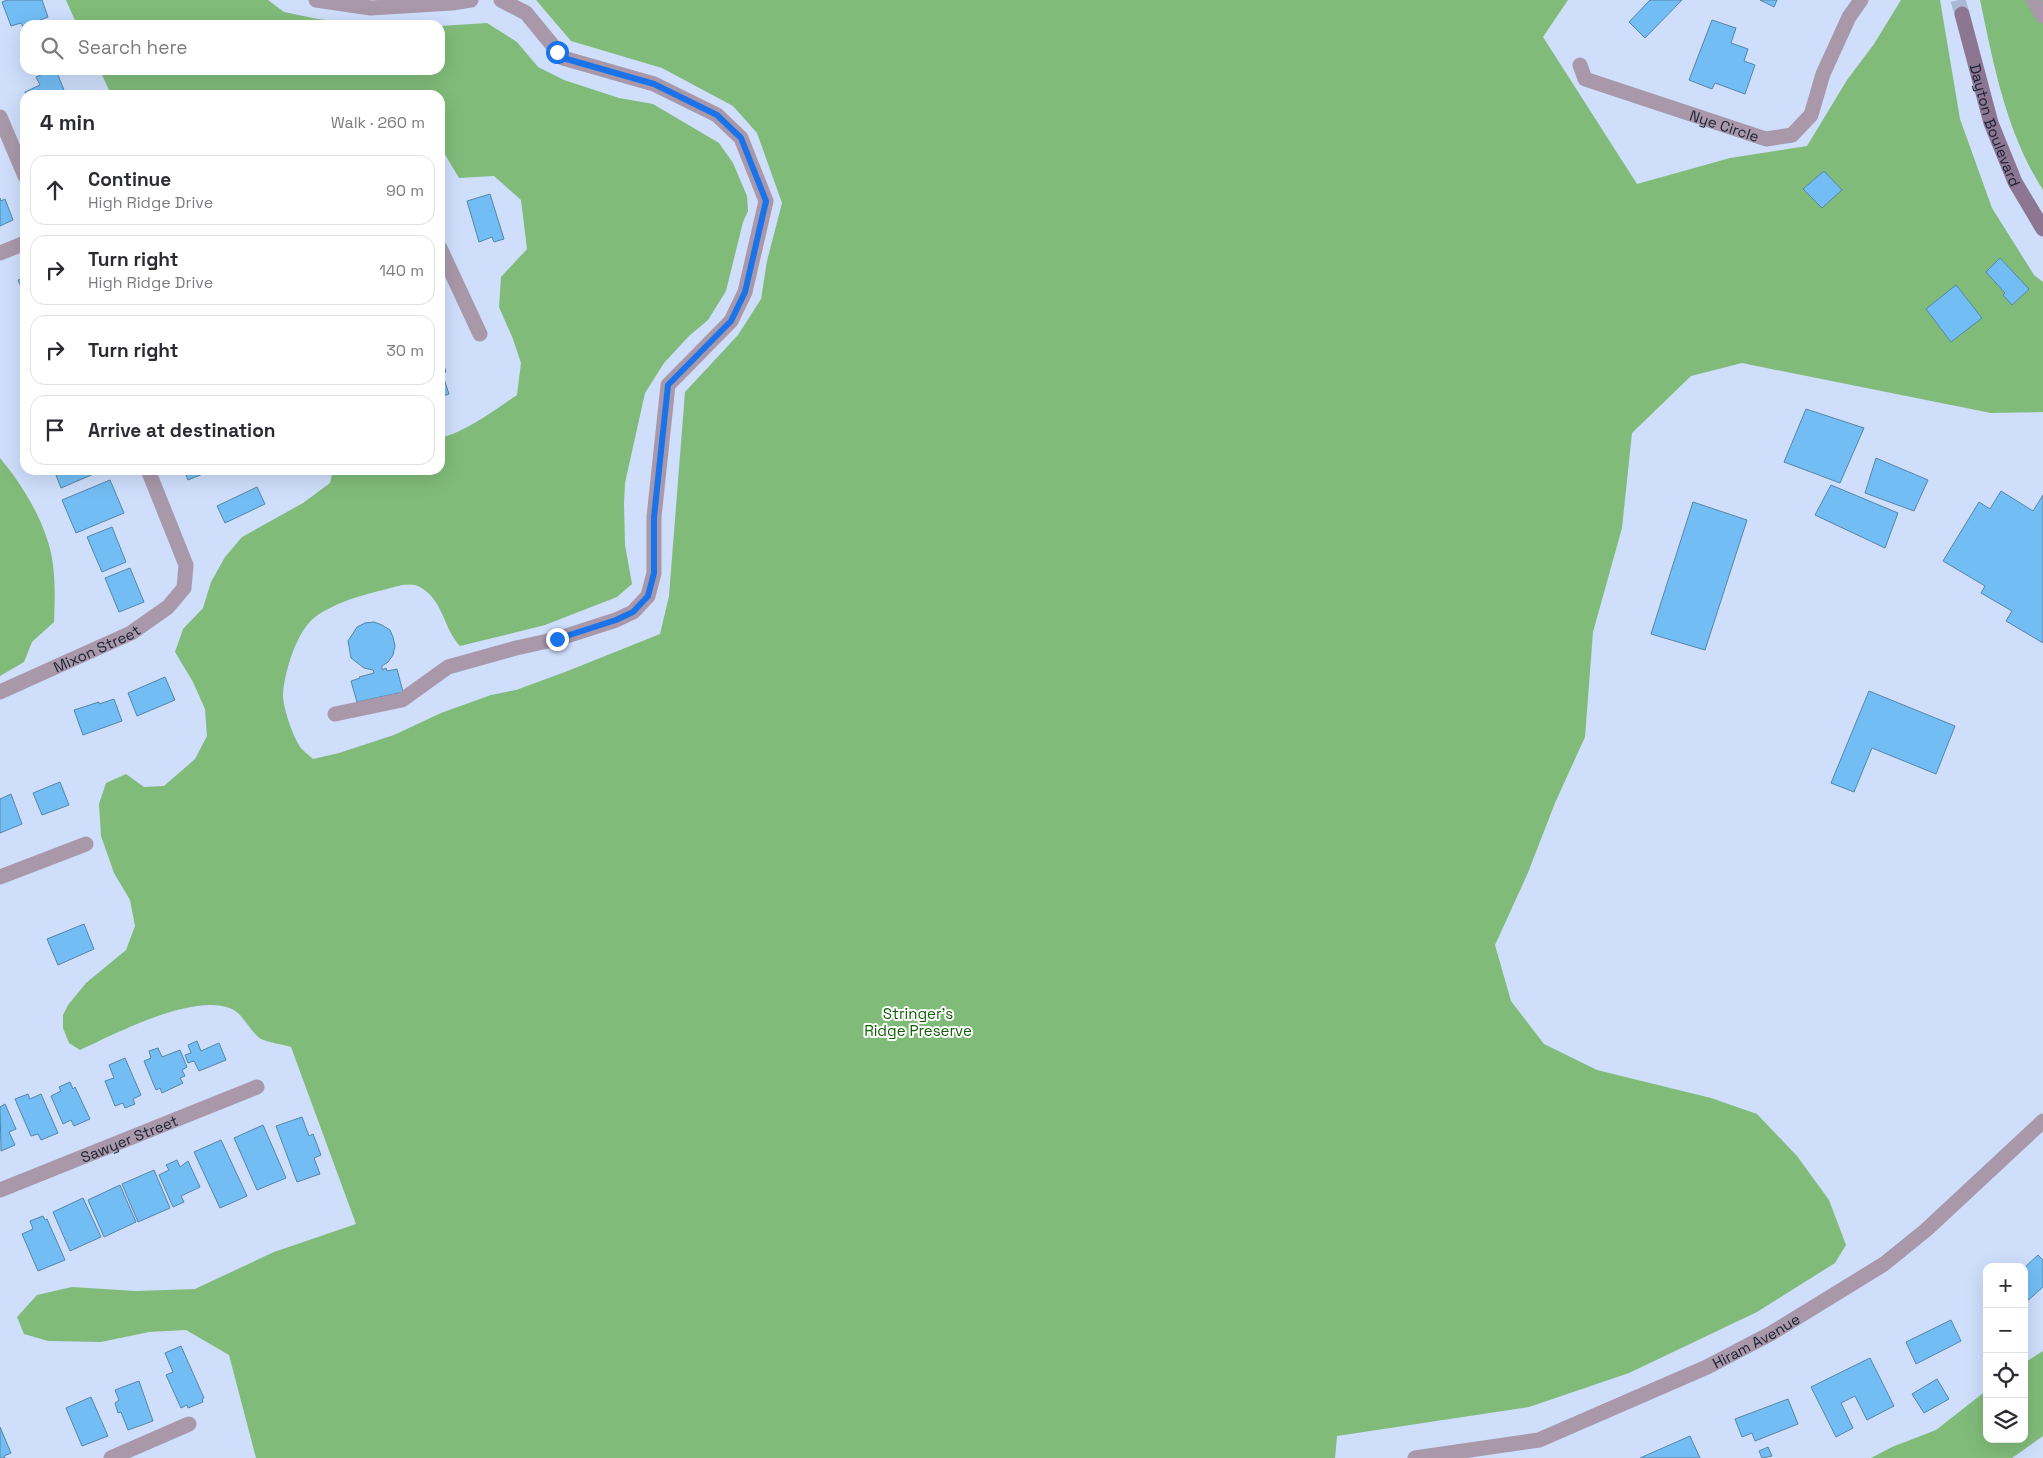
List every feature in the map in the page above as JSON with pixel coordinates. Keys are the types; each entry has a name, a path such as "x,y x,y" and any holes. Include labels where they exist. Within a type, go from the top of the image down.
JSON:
{"main road":[{"name":"Dayton Boulevard","path":"1962,14 1991,123 2015,182 2043,229"}],"street":[{"path":"316,0 372,8 452,4 471,0"},
{"path":"335,714 402,700 448,667 557,639 616,620 633,612 648,596 654,573 654,517 668,385 731,321 745,292 766,201 741,138 717,115 654,84 563,58 526,13 501,0"},
{"name":"Nye Circle","path":"1580,65 1585,79 1637,97 1766,139 1792,135 1811,115 1823,74 1849,17 1861,0"},
{"path":"2033,0 2043,16"},
{"path":"0,118 20,164"},
{"path":"0,253 20,244"},
{"path":"445,259 480,334"},
{"name":"Mixon Street","path":"0,692 131,632 168,607 184,588 186,565 150,475"},
{"path":"0,876 86,844"},
{"name":"Sawyer Street","path":"0,1190 257,1087"},
{"name":"Hiram Avenue","path":"1415,1458 1539,1440 1707,1366 1770,1334 1884,1264 1926,1230 2043,1121"},
{"path":"112,1458 189,1424"}],"green space":[{"path":"66,0 268,0 284,12 327,20 75,20"},
{"name":"Stringer's Ridge Preserve","path":"536,0 1568,0 1543,37 1637,184 1730,158 1807,146 1847,80 1874,44 1901,0 1940,0 1960,119 1992,208 2034,275 2043,282 2043,412 1991,413 1742,363 1691,376 1632,433 1622,528 1593,632 1585,737 1555,803 1527,875 1495,945 1511,1001 1544,1044 1597,1070 1711,1098 1757,1114 1797,1156 1829,1200 1846,1245 1835,1263 1757,1312 1629,1373 1529,1407 1337,1436 1335,1458 256,1458 229,1355 186,1330 149,1332 101,1342 48,1341 24,1334 17,1317 37,1295 72,1287 136,1291 195,1289 274,1252 356,1224 291,1047 261,1039 240,1015 232,1009 216,1005 176,1010 133,1026 80,1050 69,1043 63,1028 63,1015 68,1005 86,983 126,950 135,926 130,900 114,873 101,836 99,804 106,783 126,774 144,787 164,786 195,759 207,736 205,709 193,682 175,652 183,629 203,608 211,582 225,557 242,537 303,503 330,483 332,475 445,475 445,436 470,426 517,395 521,363 499,307 501,277 527,249 521,200 494,176 459,178 445,154 445,90 109,90 102,75 445,75 445,26 487,23 517,42 538,67 564,80 619,98 653,104 719,143 733,163 747,196 748,211 743,222 726,291 708,320 689,336 664,363 645,393 625,483 625,545 632,584 617,597 545,625 460,646 454,639 434,600 428,593 416,585 402,585 364,595 343,602 323,612 308,624 299,638 288,667 283,695 287,715 295,737 301,748 313,759 339,753 394,735 441,713 491,695 516,690 660,634 669,596 685,392 738,335 761,299 767,261 782,203 757,133 733,106 662,68 571,41"},
{"path":"1980,0 2043,0 2043,190 2030,168 2010,122 1996,74"},
{"path":"0,458 22,488 41,522 51,554 55,593 54,622 32,642 24,662 0,676"},
{"path":"2043,1351 2043,1436 2012,1458 1871,1458 1892,1447 1936,1430 1983,1393 1983,1443 2028,1443 2028,1360"}],"building":[{"path":"7,0 42,0 48,17 40,20 20,20 20,23 11,26 2,2"},
{"path":"1650,0 1682,0 1645,38 1629,22"},
{"path":"1760,0 1777,0 1774,7"},
{"path":"1712,20 1736,28 1731,43 1748,49 1744,61 1755,65 1745,94 1715,83 1712,89 1689,80"},
{"path":"41,75 58,75 64,90 29,90 40,85 36,77"},
{"path":"1824,171 1842,190 1822,208 1803,189"},
{"path":"490,194 504,239 494,242 492,237 479,242 467,201"},
{"path":"0,198 1,201 5,199 13,220 0,226"},
{"path":"2000,258 2029,289 2012,305 2003,295 2005,293 1986,272"},
{"path":"1956,285 1982,318 1951,342 1926,309"},
{"path":"445,382 449,394 445,395"},
{"path":"1806,409 1864,428 1840,483 1784,462"},
{"path":"1876,458 1928,480 1914,511 1865,493"},
{"path":"56,475 91,475 61,488"},
{"path":"186,475 200,475 188,480"},
{"path":"110,480 124,513 76,533 62,500"},
{"path":"1831,485 1898,513 1885,548 1815,515"},
{"path":"257,487 265,504 225,523 217,506"},
{"path":"2001,491 2033,511 2043,495 2043,643 2006,621 2012,611 1981,593 1985,586 1943,561 1979,502 1990,509"},
{"path":"1693,502 1747,520 1705,650 1651,634"},
{"path":"112,527 126,562 102,572 87,537"},
{"path":"130,568 144,602 119,612 105,578"},
{"path":"374,622 390,630 393,637 395,646 393,655 382,666 382,670 386,668 387,671 397,669 403,692 357,702 351,681 374,673 373,670 364,668 351,658 348,641 357,627 365,623"},
{"path":"165,677 175,700 137,716 128,693"},
{"path":"1869,691 1955,726 1936,774 1872,748 1854,792 1831,783"},
{"path":"114,699 122,721 83,735 74,710"},
{"path":"60,782 69,805 42,815 33,793"},
{"path":"11,794 22,824 0,833 0,799"},
{"path":"84,924 94,949 58,965 47,939"},
{"path":"197,1041 201,1051 219,1043 226,1060 199,1071 194,1061 188,1063 185,1055 191,1053 188,1045"},
{"path":"158,1048 162,1057 180,1050 187,1067 182,1070 185,1076 180,1078 183,1083 162,1093 160,1088 156,1090 144,1061 151,1058 149,1051"},
{"path":"125,1058 141,1095 133,1099 135,1104 125,1108 123,1103 115,1106 105,1081 114,1078 109,1065"},
{"path":"70,1082 73,1089 75,1087 90,1119 74,1126 71,1120 63,1124 51,1096 61,1091 59,1087"},
{"path":"28,1094 30,1099 41,1094 58,1133 41,1140 38,1134 31,1136 15,1099"},
{"path":"5,1104 16,1129 9,1132 15,1145 1,1151 0,1107"},
{"path":"302,1117 309,1136 313,1134 321,1155 314,1158 320,1174 297,1182 276,1126"},
{"path":"263,1125 286,1178 257,1190 234,1138"},
{"path":"221,1140 247,1196 220,1208 194,1152"},
{"path":"177,1160 180,1167 188,1161 200,1187 181,1196 184,1202 173,1207 159,1175 169,1170 166,1165"},
{"path":"154,1170 170,1208 138,1222 122,1184"},
{"path":"120,1185 136,1222 104,1237 88,1200"},
{"path":"83,1198 101,1237 70,1251 53,1212"},
{"path":"43,1216 45,1220 47,1219 65,1260 38,1271 22,1234 33,1229 30,1221"},
{"path":"2038,1255 2043,1260 2043,1287 2028,1300 2028,1264"},
{"path":"1951,1320 1961,1341 1916,1364 1906,1342"},
{"path":"181,1346 204,1398 202,1399 203,1402 188,1408 187,1405 181,1408 166,1375 173,1372 165,1353"},
{"path":"1870,1358 1894,1406 1867,1420 1855,1396 1841,1403 1853,1428 1836,1437 1811,1387"},
{"path":"1937,1379 1949,1399 1924,1413 1912,1394"},
{"path":"139,1381 153,1421 128,1430 121,1412 118,1413 115,1403 119,1400 115,1390"},
{"path":"91,1397 108,1436 82,1446 66,1408"},
{"path":"1788,1399 1798,1424 1755,1441 1752,1433 1742,1437 1735,1419"},
{"path":"0,1427 11,1453 4,1456 5,1458 0,1458"},
{"path":"1690,1436 1700,1458 1640,1458"},
{"path":"1768,1447 1772,1456 1762,1458 1759,1451"}],"tunnel":[{"path":"1958,0 1962,14"}],"route":[{"path":"557,52 563,58 654,84 717,115 741,138 766,201 745,292 731,321 668,385 654,517 654,573 648,596 633,612 616,620 557,639"}]}
